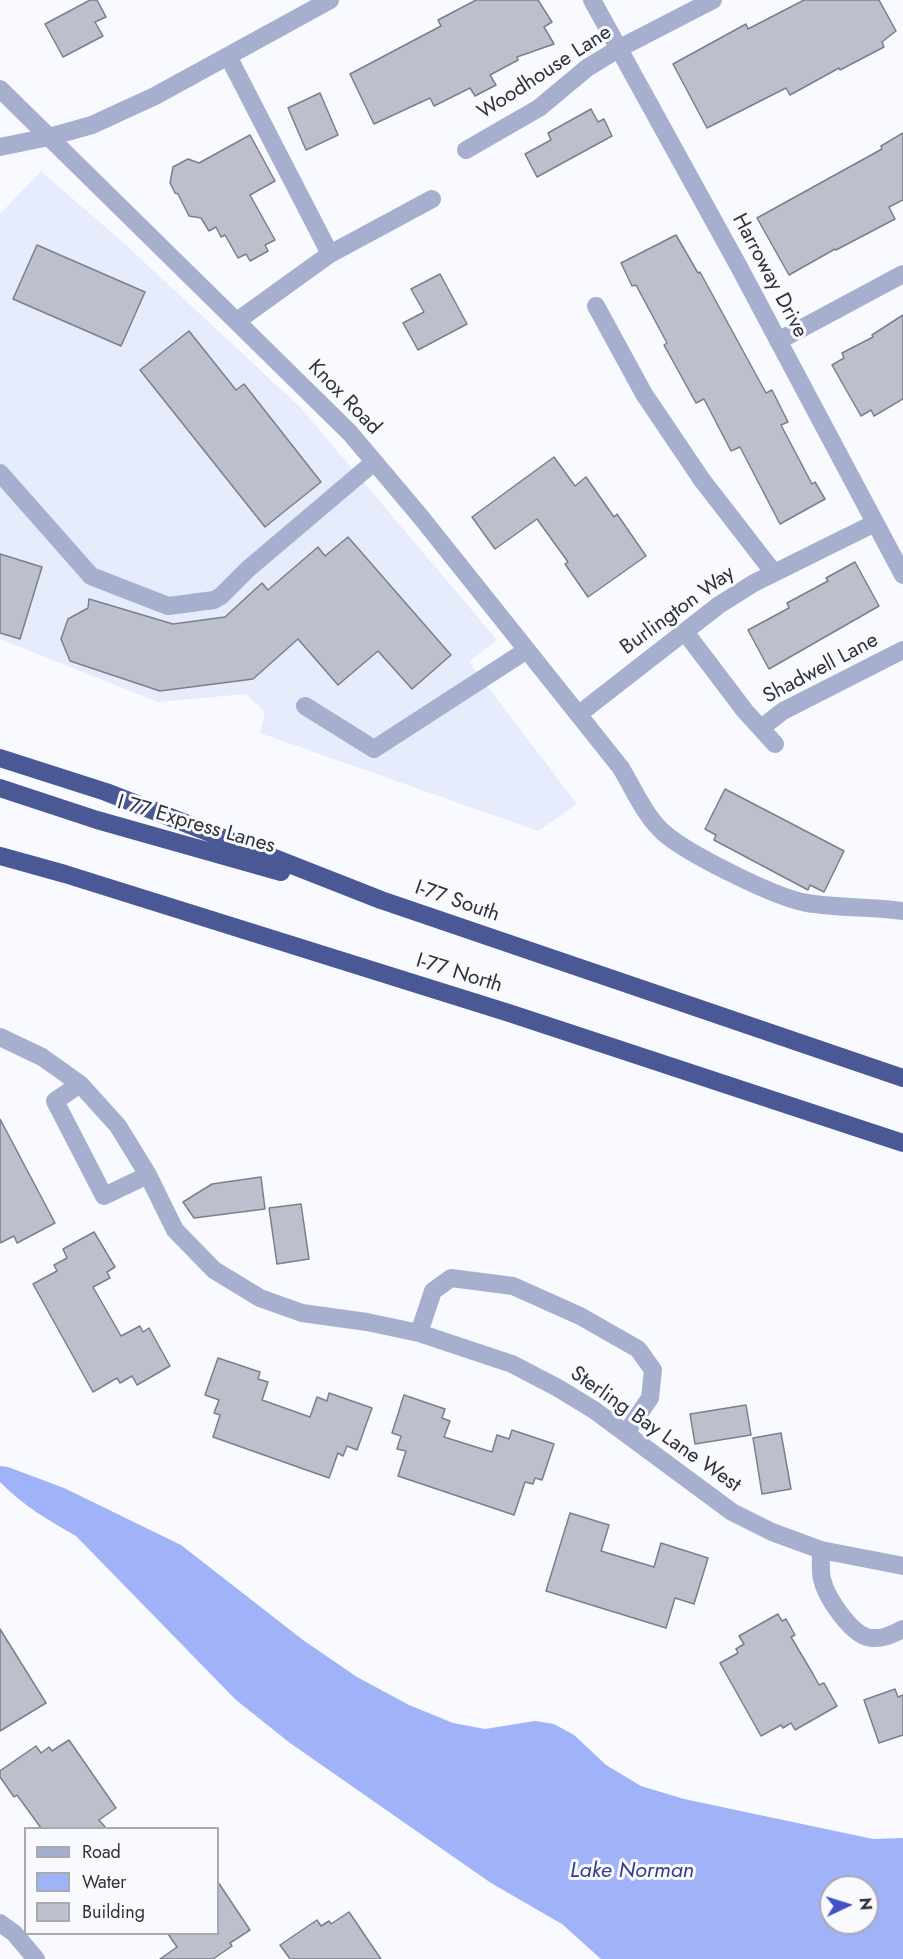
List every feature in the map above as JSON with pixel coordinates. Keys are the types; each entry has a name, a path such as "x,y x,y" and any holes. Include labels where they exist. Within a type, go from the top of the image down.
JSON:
{"highway":[{"name":"I-77 South","path":"0,758 106,792 381,900 903,1078"},
{"name":"I 77 Express Lanes","path":"0,789 97,820 381,900"},
{"path":"0,849 65,874"},
{"name":"I-77 North","path":"0,856 65,874 509,1013 903,1143"}],"street":[{"path":"0,147 92,125 155,96 330,0"},
{"name":"Harroway Drive","path":"592,0 778,340 903,575"},
{"name":"Woodhouse Lane","path":"466,150 540,108 571,80 618,49 714,0"},
{"path":"228,56 330,254"},
{"name":"Knox Road","path":"0,89 350,433 420,516 579,714 621,768 646,812 663,832 684,848 762,887 805,903 903,911"},
{"path":"237,321 330,254 432,199"},
{"path":"778,340 903,274"},
{"path":"596,306 644,394 702,480 774,573"},
{"path":"0,473 91,576 168,606 176,606 214,600 221,596 248,569 373,463"},
{"name":"Burlington Way","path":"579,714 719,605 774,573 875,523"},
{"path":"685,632 775,744"},
{"path":"305,706 374,749 527,650"},
{"name":"Shadwell Lane","path":"761,728 783,711 903,650"},
{"name":"Sterling Bay Lane West","path":"0,1037 42,1057 80,1084 118,1126 148,1175 175,1230 214,1270 260,1298 302,1313 367,1322 419,1333 512,1365 585,1404 732,1512 772,1532 821,1550 903,1566"},
{"path":"80,1084 55,1101 104,1196 148,1175"},
{"path":"419,1333 433,1291 451,1278 513,1286 580,1316 638,1349 653,1370 650,1398 626,1433"},
{"path":"821,1550 821,1576 826,1591 841,1615 855,1631 869,1639 885,1638 903,1629"},
{"path":"0,1923 14,1933 36,1959"}],"shaded area":[{"path":"41,171 127,246 301,408 497,640 469,662 577,804 538,831 260,733 265,712 246,694 158,702 0,639 0,214"}],"water":[{"name":"Lake Norman","path":"0,1466 64,1488 181,1545 303,1640 357,1677 409,1705 453,1723 485,1729 535,1721 554,1724 574,1735 606,1765 641,1786 684,1799 873,1839 903,1838 903,1959 601,1959 562,1924 491,1883 290,1743 236,1700 76,1536 17,1498 0,1482"}],"building":[{"path":"90,0 97,0 106,17 95,22 103,36 63,57 45,24"},
{"path":"476,0 538,0 552,22 544,27 554,44 517,57 518,60 490,75 496,85 475,96 470,88 434,106 430,98 374,124 350,74 441,26 438,20"},
{"path":"804,0 879,0 896,31 882,42 884,47 840,70 839,68 790,95 786,88 707,128 673,64 746,24 748,29"},
{"path":"320,93 338,135 306,150 288,108"},
{"path":"591,109 598,122 604,119 612,136 537,177 525,154 551,140 548,133"},
{"path":"903,133 903,200 889,207 895,219 789,275 757,218 882,149 881,146"},
{"path":"250,135 275,181 250,195 275,240 265,245 268,251 250,261 246,254 238,258 225,235 221,237 216,227 209,231 201,218 189,216 170,183 173,167 188,159 199,163"},
{"path":"676,235 698,273 700,272 766,393 772,390 788,422 781,425 812,484 815,482 825,499 780,524 740,447 731,451 704,399 696,403 664,345 667,343 636,285 632,286 621,263"},
{"path":"37,245 145,292 121,346 13,299"},
{"path":"440,274 467,324 418,350 403,323 424,312 411,289"},
{"path":"903,315 903,399 874,416 871,410 861,416 832,365 844,358 842,353 873,337 872,335"},
{"path":"189,331 236,390 244,384 321,482 265,527 140,370"},
{"path":"554,457 575,486 586,477 614,517 617,514 646,556 588,597 565,564 568,562 537,519 495,549 472,517"},
{"path":"348,537 451,655 412,689 378,651 338,685 298,639 253,679 160,691 70,661 61,639 68,619 88,608 89,599 173,624 225,617 262,583 268,590 318,547 325,556"},
{"path":"0,554 42,567 20,639 0,633"},
{"path":"855,562 879,606 769,669 748,630 789,608 787,603 828,581 826,578"},
{"path":"725,789 844,851 824,892 810,885 808,890 714,840 716,835 705,829"},
{"path":"0,1119 55,1223 17,1243 14,1236 0,1243"},
{"path":"261,1177 265,1209 194,1218 183,1202 212,1184"},
{"path":"301,1204 309,1259 277,1264 269,1208"},
{"path":"94,1232 115,1267 107,1272 110,1278 93,1287 121,1336 140,1326 143,1332 149,1328 170,1366 137,1385 132,1376 120,1383 117,1378 93,1392 33,1284 57,1271 54,1265 67,1258 63,1249"},
{"path":"218,1358 260,1372 258,1379 268,1382 262,1400 310,1417 317,1397 327,1401 329,1393 372,1408 357,1450 347,1446 343,1456 338,1453 329,1478 213,1437 220,1415 214,1413 219,1400 205,1395"},
{"path":"404,1395 445,1409 442,1418 450,1421 444,1437 492,1452 497,1435 509,1439 512,1430 554,1444 542,1480 535,1478 533,1484 525,1482 514,1515 398,1476 406,1451 397,1449 401,1436 392,1433"},
{"path":"746,1405 751,1435 695,1444 690,1414"},
{"path":"781,1433 791,1489 762,1494 753,1438"},
{"path":"570,1513 609,1525 601,1551 654,1567 661,1543 708,1558 694,1604 675,1598 666,1628 546,1591"},
{"path":"778,1614 782,1621 786,1619 795,1635 791,1637 819,1685 824,1683 837,1706 795,1730 791,1723 783,1728 781,1725 761,1736 720,1663 738,1653 736,1649 744,1644 739,1636"},
{"path":"0,1629 46,1703 0,1731"},
{"path":"895,1689 898,1697 903,1695 903,1735 879,1743 864,1700"},
{"path":"69,1740 116,1808 99,1820 105,1827 40,1827 17,1795 14,1797 0,1777 0,1771 36,1746 41,1753 49,1747 52,1751"},
{"path":"219,1884 250,1930 230,1943 232,1946 213,1959 160,1959 177,1947 169,1935 219,1935"},
{"path":"349,1912 381,1959 290,1959 280,1945 317,1920 321,1926 329,1921 331,1924"}]}
